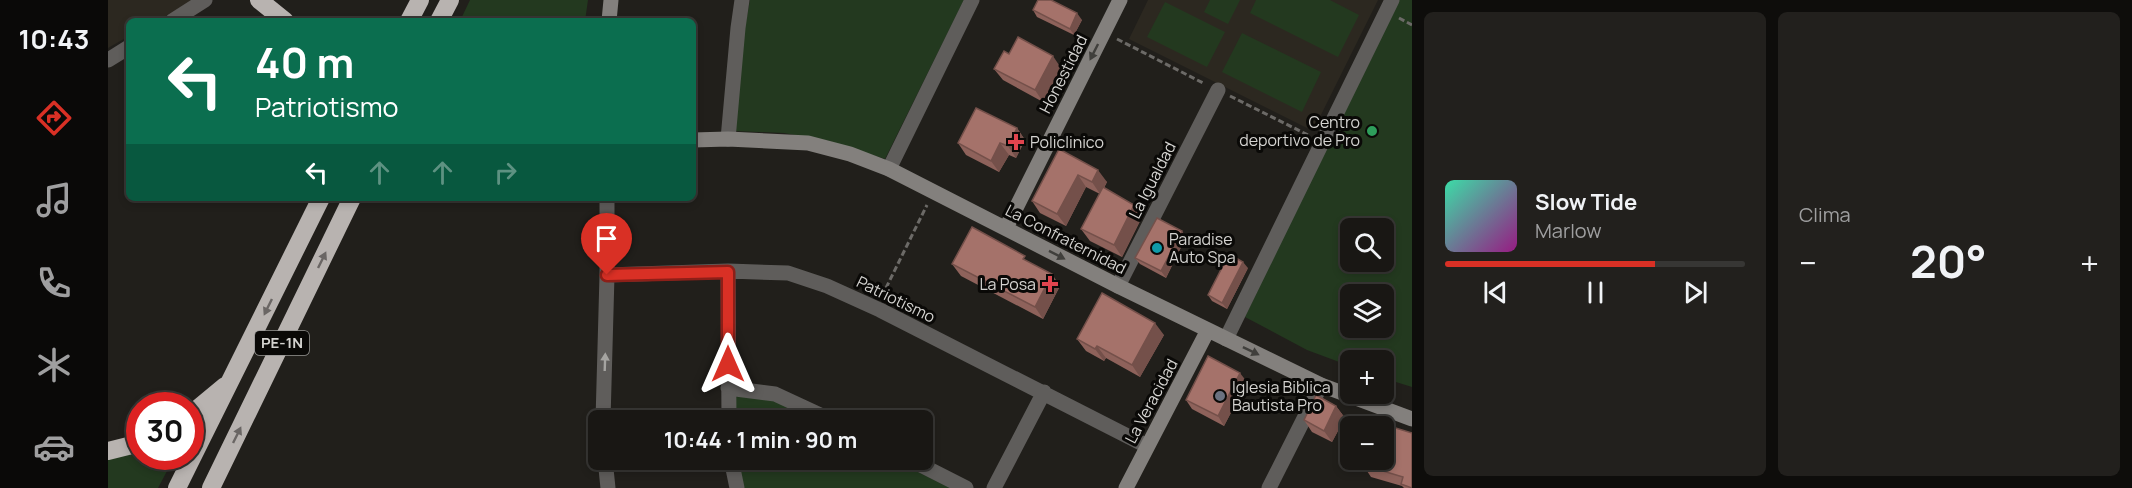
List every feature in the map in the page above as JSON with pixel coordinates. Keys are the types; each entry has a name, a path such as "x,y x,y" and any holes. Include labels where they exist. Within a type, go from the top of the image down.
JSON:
{"highway":[{"path":"259,0 281,18"},
{"path":"411,18 420,0"},
{"path":"441,18 450,0"},
{"name":"PE-1N","path":"177,488 320,201"},
{"name":"PE-1N","path":"211,488 351,201"},
{"path":"204,403 232,378"},
{"path":"108,451 126,446"}],"street":[{"path":"177,18 205,0"},
{"path":"609,18 611,0"},
{"path":"728,139 742,0"},
{"path":"889,169 972,0"},
{"name":"Honestidad","path":"1006,228 1120,0"},
{"path":"1226,339 1392,0"},
{"path":"108,60 126,49"},
{"name":"La Igualdad","path":"1118,286 1218,90"},
{"name":"La Confraternidad","path":"696,140 808,143 850,154 889,169 1118,286 1321,385 1412,418"},
{"path":"603,410 607,201"},
{"path":"728,272 729,410"},
{"name":"Patriotismo","path":"607,275 788,273 827,285 1044,392 1147,446"},
{"name":"La Veracidad","path":"1126,488 1208,330"},
{"path":"1269,488 1321,385"},
{"path":"728,388 775,394 809,410"},
{"path":"994,488 1044,392"},
{"path":"606,470 608,488"},
{"path":"733,470 737,488"},
{"path":"931,470 966,488"}],"path":[{"path":"875,308 933,192"}],"shaded area":[{"path":"108,0 195,0 162,18 126,18 126,38 108,48"},
{"path":"1148,0 1378,0 1313,131 1129,39"}],"green space":[{"path":"470,0 588,0 585,18 461,18"},
{"path":"750,0 964,0 885,159 829,141 784,133 735,131 744,32"},
{"path":"1210,0 1240,0 1228,24 1204,12"},
{"path":"1256,0 1330,0 1359,15 1338,57 1250,13"},
{"name":"Centro deportivo de Pro","path":"1393,0 1412,0 1412,387 1394,381 1394,350 1340,350 1340,362 1307,350 1245,317"},
{"path":"1165,2 1225,32 1207,67 1147,37"},
{"path":"1242,33 1321,72 1302,112 1222,72"},
{"path":"735,396 775,400 795,410 736,410"},
{"path":"126,454 126,470 168,470 158,488 108,488 108,460"},
{"path":"740,470 914,470 950,488 743,488"}],"building":[{"path":"1038,0 1051,0 1077,13 1070,29 1033,10"},
{"path":"1018,37 1053,56 1035,90 994,69 1004,51 1009,54"},
{"path":"976,108 1017,128 1008,146 1000,143 991,161 958,143"},
{"path":"1059,149 1098,170 1092,182 1078,175 1057,214 1032,201"},
{"path":"1103,187 1134,205 1114,245 1081,229"},
{"path":"1157,218 1182,231 1161,271 1135,258"},
{"path":"972,227 1025,256 1023,259 1052,274 1035,307 952,264"},
{"path":"1229,254 1243,262 1222,303 1208,295"},
{"path":"1102,293 1155,323 1132,365 1097,346 1095,349 1077,339"},
{"name":"Iglesia Biblica Bautista Pro","path":"1208,356 1240,373 1218,416 1186,400"},
{"path":"1316,395 1336,406 1324,431 1304,420"},
{"path":"1394,428 1412,433 1412,488 1401,484 1403,477 1380,470 1394,470"}],"place":[{"name":"Centro deportivo de Pro","path":"1372,131"},
{"name":"Policlinico","path":"1016,142"},
{"name":"Paradise Auto Spa","path":"1157,248"},
{"name":"La Posa","path":"1050,284"},
{"name":"Iglesia Biblica Bautista Pro","path":"1220,396"}],"route":[{"path":"607,275 728,272 728,364"}]}
